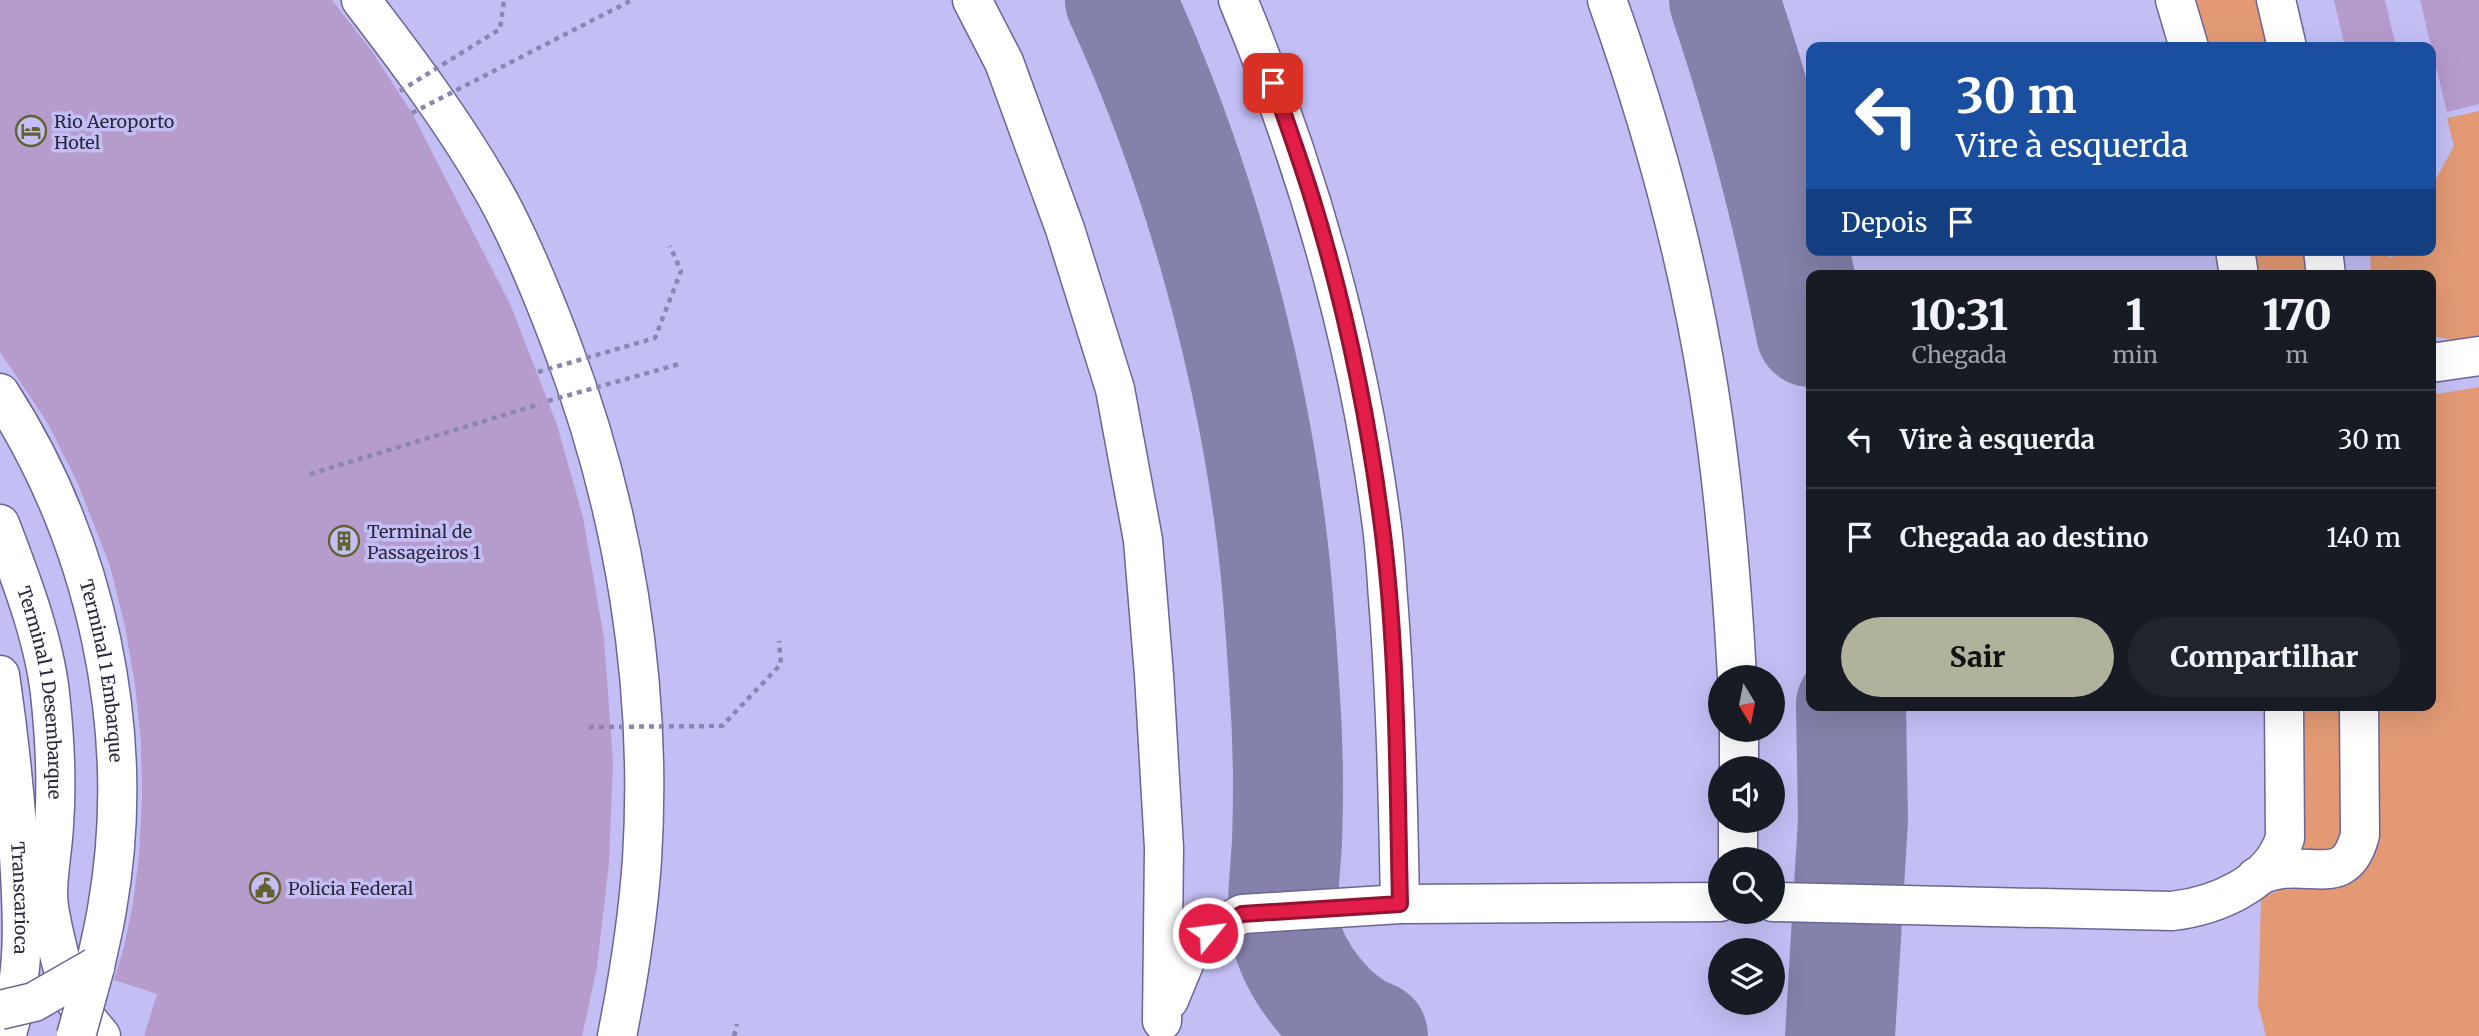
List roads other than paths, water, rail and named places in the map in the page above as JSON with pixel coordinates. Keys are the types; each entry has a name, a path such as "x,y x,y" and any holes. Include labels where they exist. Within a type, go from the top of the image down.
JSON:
{"street":[{"path":"361,0 414,69 492,188 543,295 584,404 617,527 636,634 644,745 642,861 617,1036"},
{"path":"972,0 1004,62 1065,229 1118,403 1143,540 1154,675 1164,848 1162,1028"},
{"path":"1238,0 1273,83 1312,199 1345,318 1366,424 1381,520 1395,685 1400,904"},
{"path":"1607,0 1632,71 1667,194 1709,391 1732,591 1736,665"},
{"path":"2175,0 2188,42"},
{"path":"2276,0 2286,42"},
{"path":"2436,362 2479,356"},
{"name":"Terminal 1 Embarque","path":"0,393 24,429 53,491 79,557 100,629 109,687 115,753 115,830 107,908 76,1036"},
{"name":"Terminal 1 Desembarque","path":"0,524 39,640 51,698 55,756 54,825 47,895"},
{"name":"Transcarioca","path":"0,675 8,724 23,917 22,959 4,1022"},
{"path":"2284,711 2285,838 2288,849 2303,865 2318,870"},
{"path":"2256,877 2269,871 2284,869 2339,868 2356,850 2360,835 2358,711"},
{"path":"1785,902 2172,911 2211,903 2234,893 2273,864 2281,852 2285,838"},
{"path":"22,959 47,895"},
{"path":"47,895 70,990 82,1014 101,1036"},
{"path":"1162,1028 1173,987 1186,959 1208,933 1242,914 1400,904 1708,902"},
{"path":"4,1022 94,967"}],"place":[{"name":"Rio Aeroporto Hotel","path":"31,131"},
{"name":"Terminal de Passageiros 1","path":"344,541"},
{"name":"Policia Federal","path":"265,888"}]}
